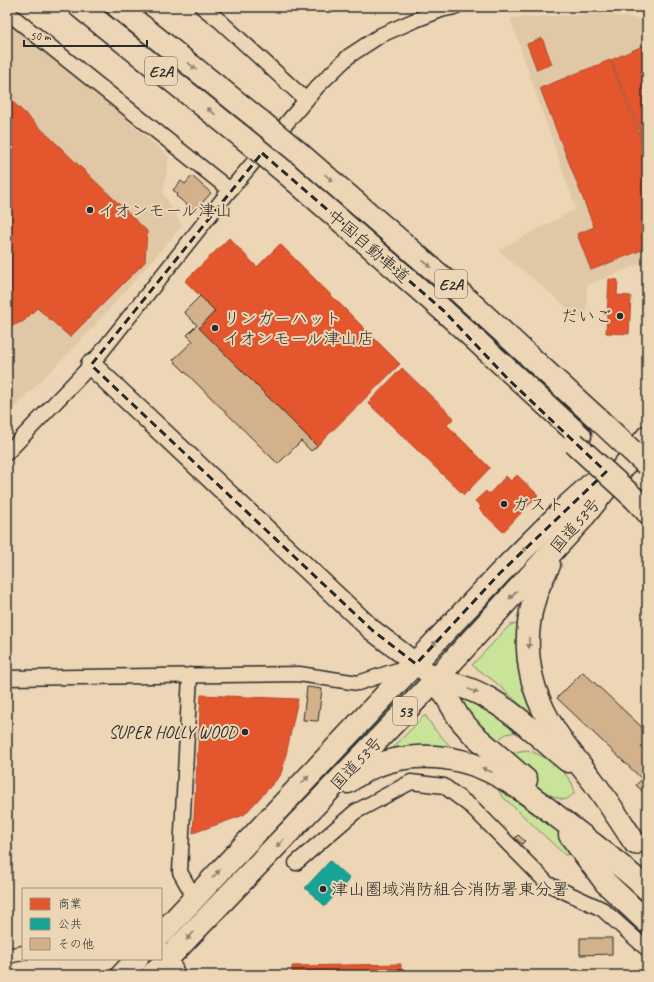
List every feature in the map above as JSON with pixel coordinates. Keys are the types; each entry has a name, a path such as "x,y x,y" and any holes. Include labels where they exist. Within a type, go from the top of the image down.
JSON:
{"highway":[{"name":"中国自動車道","path":"80,7 286,172 444,311 642,500"},
{"name":"中国自動車道","path":"118,7 299,152 602,416 647,465"},
{"path":"602,416 647,449"},
{"name":"国道53号","path":"162,933 194,897 416,664 500,573 566,507 647,436"},
{"name":"国道53号","path":"152,975 169,961 436,679 581,520 647,436"},
{"path":"581,520 538,584 532,603 528,645 531,672 543,708 568,750 593,781 640,848 647,874"},
{"path":"436,679 482,695 508,712 593,781"},
{"path":"436,679 459,718 647,905"},
{"path":"540,738 599,800 640,848"},
{"path":"490,748 568,815 640,848"},
{"path":"299,823 351,780 369,769 401,759 419,756 460,760 480,766 518,787 624,868 647,889"},
{"path":"554,814 640,848"},
{"path":"554,814 606,882 647,922"},
{"path":"122,975 136,960"}],"street":[{"path":"202,7 220,21 306,100"},
{"path":"7,454 92,364 230,190 306,100 349,56 381,35 413,20 441,10 455,7"},
{"path":"7,12 230,190"},
{"path":"92,364 372,630 436,679"},
{"path":"7,678 299,674 358,682 416,664"},
{"path":"190,675 180,872 194,897"},
{"path":"296,863 355,812 411,782 444,786 472,808 548,884 602,909 647,949"},
{"path":"7,956 22,953"}],"highlighted area":[{"path":"262,153 444,311 508,379 606,472 500,573 416,664 372,630 91,365"}],"shaded area":[{"path":"602,14 647,20 647,261 587,285 586,323 498,250 576,209 510,18"},
{"name":"イオンモール津山","path":"7,21 115,109 169,157 163,193 182,226 90,331 7,415"}],"green space":[{"path":"517,624 517,661 521,682 533,716 494,681 472,665 510,625"},
{"path":"457,695 488,710 516,732 506,734 496,741 467,713"},
{"path":"425,715 435,730 454,750 396,753 394,747"},
{"path":"526,750 549,760 557,766 570,780 574,793 565,799 555,797 508,765 509,753"},
{"path":"497,787 501,787 554,827 570,845 573,854 565,855 501,795"}],"building: 商業":[{"path":"542,38 552,64 537,70 527,44"},
{"path":"647,44 647,150 611,60"},
{"path":"610,60 647,154 647,248 591,270 577,234 594,227 540,88"},
{"path":"7,96 147,231 145,262 70,337 37,308 24,321 7,328"},
{"path":"229,238 257,267 280,244 400,364 317,446 199,328 215,311 185,281"},
{"path":"609,279 618,280 617,295 631,296 629,334 606,333"},
{"path":"402,368 454,418 447,425 490,468 464,495 368,403"},
{"name":"ガスト","path":"517,475 538,495 503,532 479,509 481,507 475,501 486,491 489,494 506,476 511,481"},
{"name":"SUPER HOLLY WOOD","path":"201,695 298,699 280,776 244,815 193,833"},
{"path":"401,964 401,975 292,975 292,966"}],"building: 公共":[{"path":"330,861 350,879 325,906 305,888"}],"building: その他":[{"path":"192,176 211,193 195,211 176,196 178,194 173,190 181,181 185,184"},
{"path":"200,296 215,311 199,328 317,446 311,451 301,441 278,464 173,360 193,341 187,335 197,325 184,312"},
{"path":"583,672 647,732 647,796 636,785 642,779 557,698"},
{"path":"307,687 322,689 318,721 303,720"},
{"path":"518,835 525,841 522,844 515,838"},
{"path":"580,938 612,938 612,954 580,955"}],"place":[{"name":"イオンモール津山","path":"90,210"},
{"name":"だいご","path":"620,316"},
{"name":"リンガーハット イオンモール津山店","path":"215,328"},
{"name":"ガスト","path":"504,504"},
{"name":"SUPER HOLLY WOOD","path":"245,732"},
{"name":"津山圏域消防組合消防署東分署","path":"323,889"}]}
